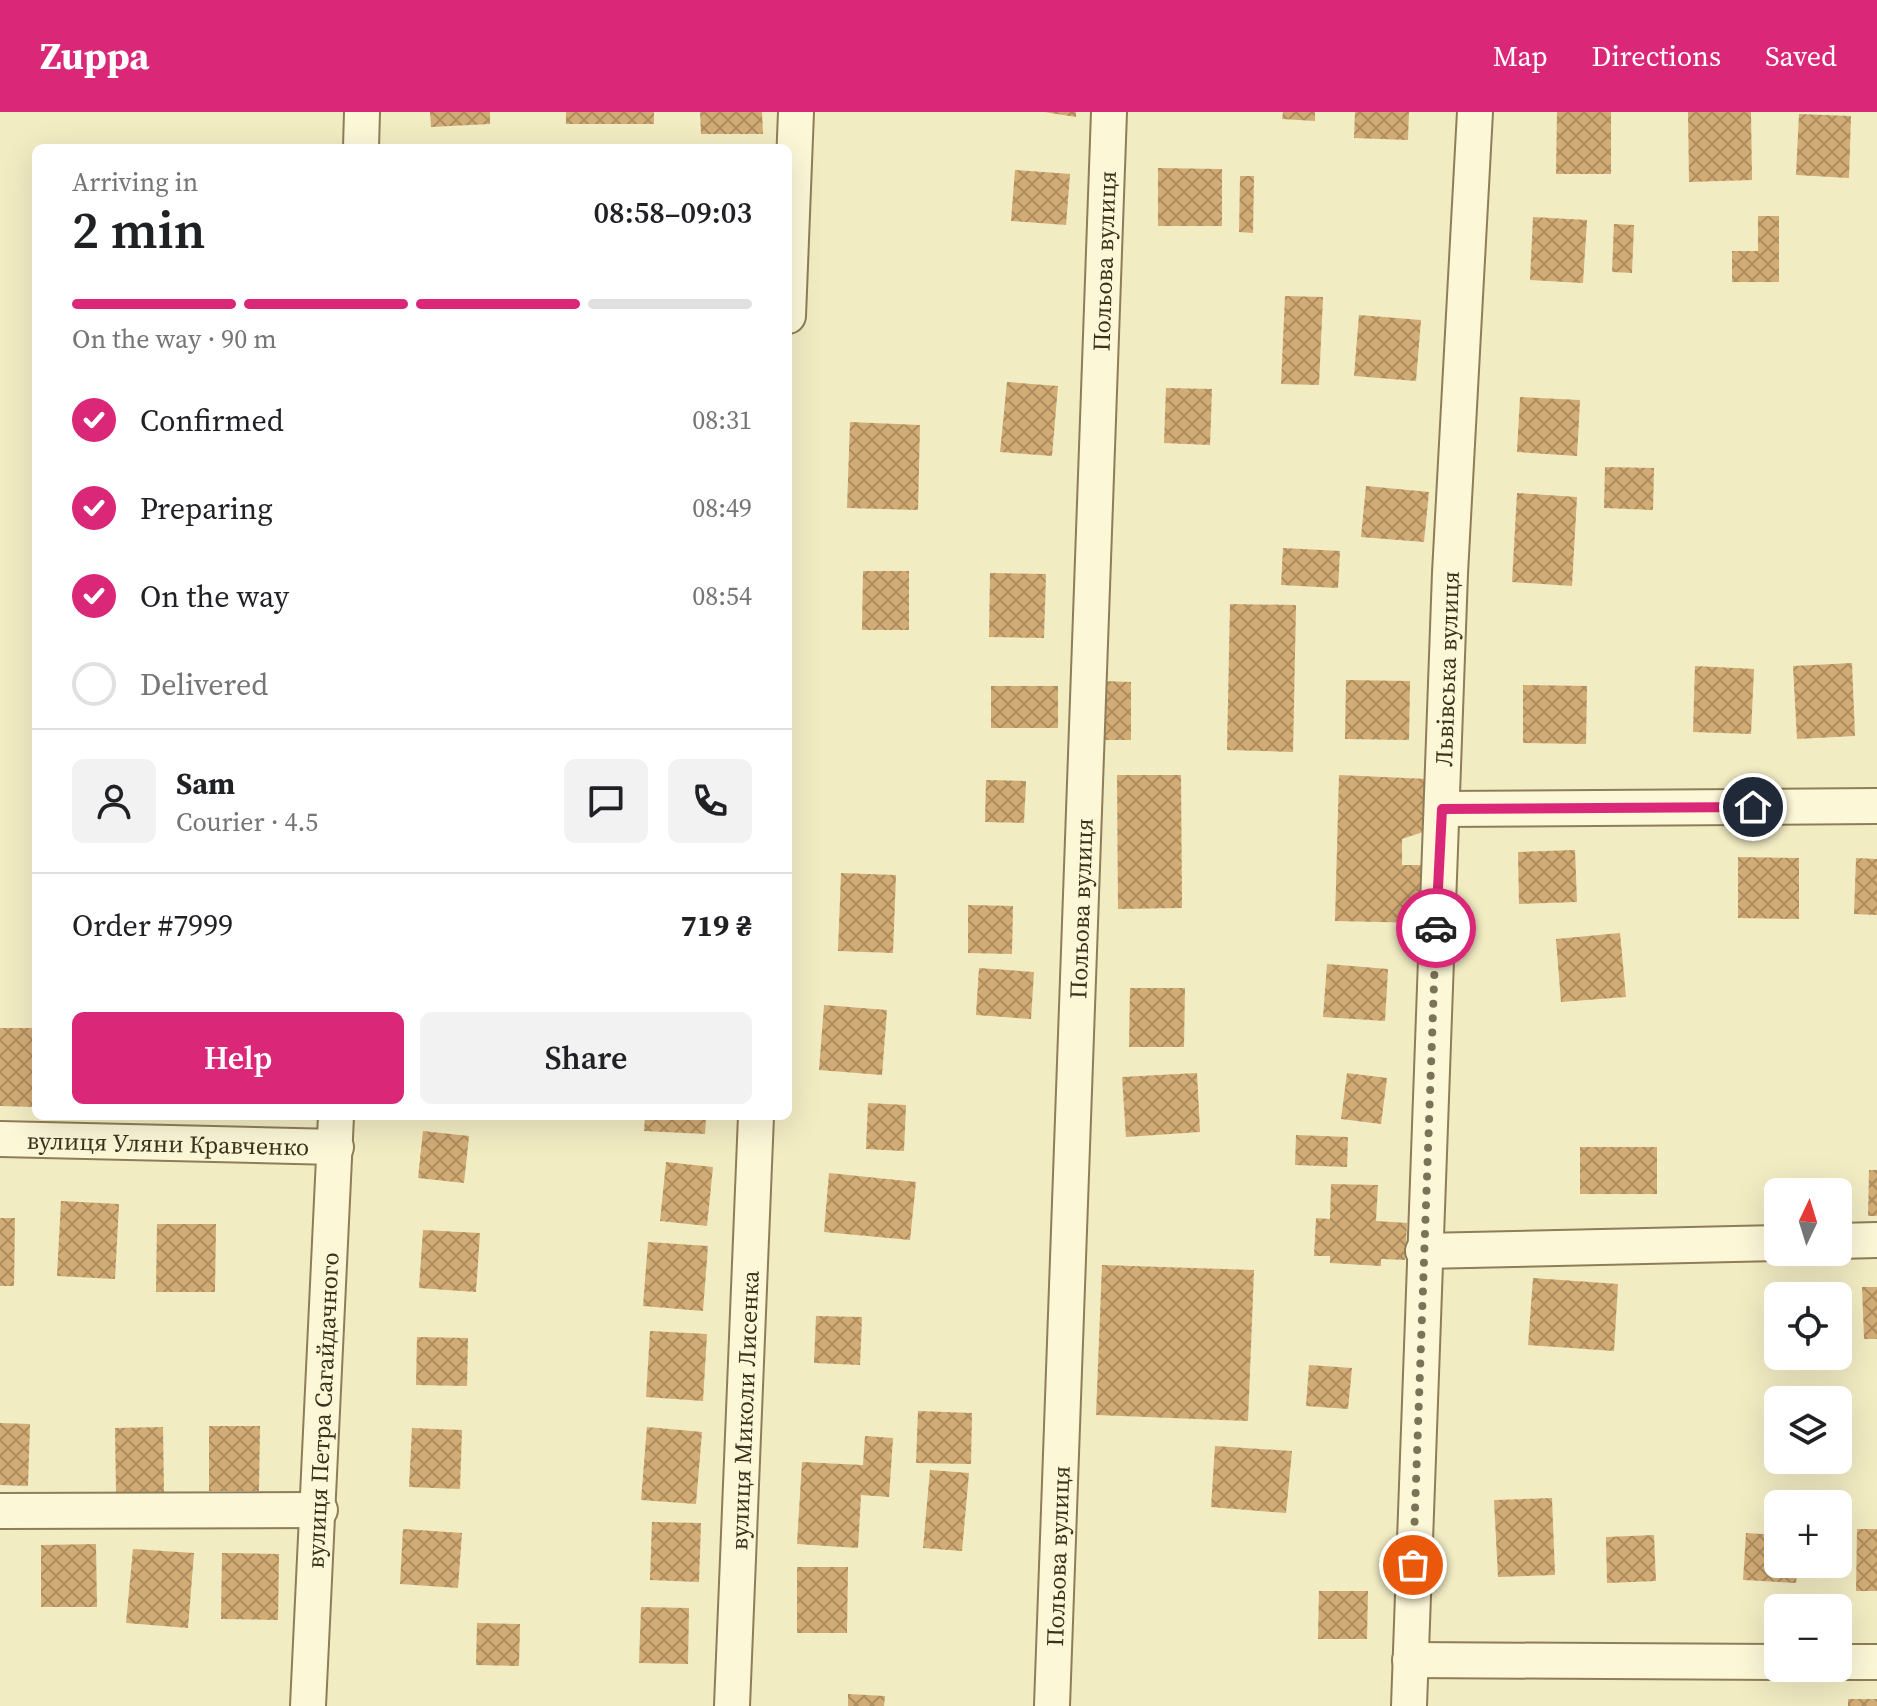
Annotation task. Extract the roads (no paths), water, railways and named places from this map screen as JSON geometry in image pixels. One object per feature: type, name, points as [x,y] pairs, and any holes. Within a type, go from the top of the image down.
[{"type":"street","points":[[361,144],[362,112]]},
{"type":"street","points":[[792,214],[796,112]]},
{"type":"street","name":"Польова вулиця","points":[[1052,1706],[1109,112]]},
{"type":"street","name":"Львівська вулиця","points":[[1409,1706],[1423,1251],[1450,573],[1475,112]]},
{"type":"street","points":[[1442,809],[1877,806]]},
{"type":"street","name":"вулиця Миколи Лисенка","points":[[732,1706],[756,1120]]},
{"type":"street","name":"вулиця Уляни Кравченко","points":[[0,1139],[336,1131]]},
{"type":"street","name":"вулиця Петра Сагайдачного","points":[[308,1706],[320,1510],[336,1131]]},
{"type":"street","points":[[1852,1241],[1877,1240]]},
{"type":"street","points":[[1423,1251],[1764,1243]]},
{"type":"street","points":[[0,1511],[320,1510]]},
{"type":"street","points":[[1410,1660],[1764,1662]]},
{"type":"street","points":[[1852,1662],[1877,1662]]}]
